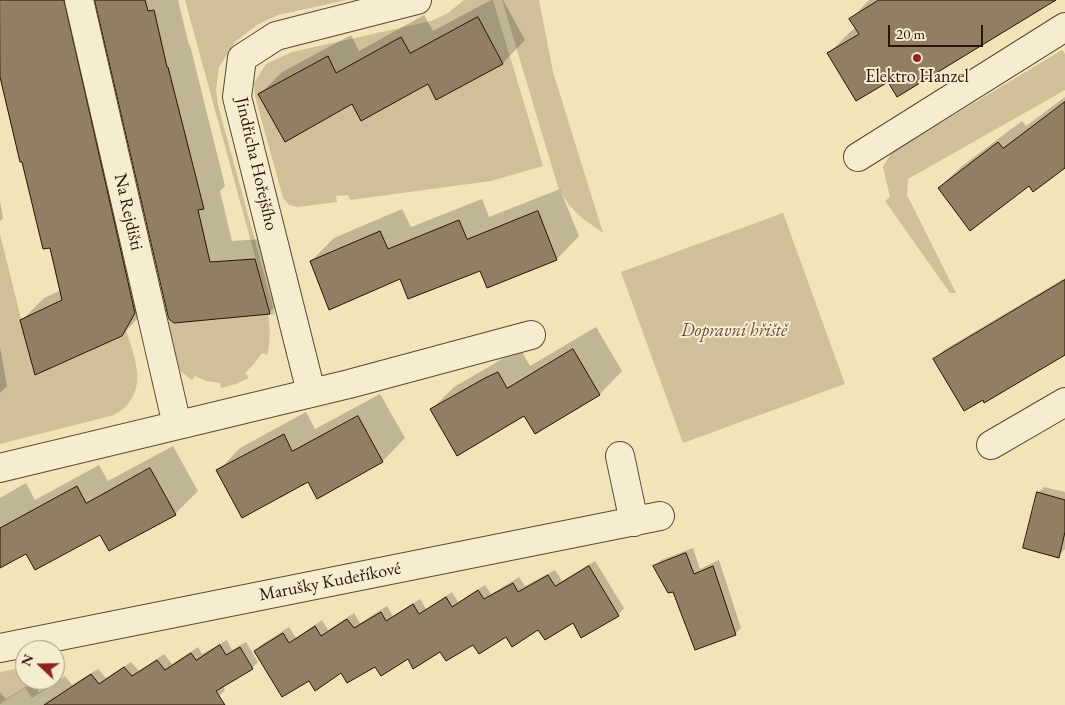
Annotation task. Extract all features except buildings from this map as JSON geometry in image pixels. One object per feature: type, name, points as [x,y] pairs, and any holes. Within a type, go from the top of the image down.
[{"type":"street","name":"Na Rejdišti","points":[[79,0],[177,425]]},
{"type":"street","name":"Jindřicha Hořejšího","points":[[311,392],[237,97],[242,58],[276,36],[417,0]]},
{"type":"street","points":[[858,157],[1065,27]]},
{"type":"street","points":[[0,468],[349,384],[531,335]]},
{"type":"street","points":[[991,445],[1065,402]]},
{"type":"street","points":[[620,456],[634,522]]},
{"type":"street","name":"Marušky Kudeříkové","points":[[0,648],[660,516]]},
{"type":"green space","points":[[185,0],[347,0],[278,15],[257,25],[235,42],[219,67],[216,90],[218,105],[275,314],[271,315]]},
{"type":"green space","points":[[464,0],[493,0],[543,166],[491,181],[350,200],[348,195],[336,196],[337,202],[298,207],[289,205],[283,198],[255,96],[254,83],[266,64],[292,52],[431,21],[448,13]]},
{"type":"green space","points":[[502,0],[539,0],[553,72],[603,233],[582,218],[569,205],[558,187]]},
{"type":"green space","points":[[1062,50],[1065,54],[1065,90],[908,179],[907,195],[956,293],[950,293],[885,201],[890,197],[883,167],[891,153]]},
{"type":"green space","name":"Dopravní hřiště","points":[[783,213],[845,384],[683,443],[621,272]]},
{"type":"green space","points":[[0,234],[35,375],[122,336],[126,329],[137,368],[136,387],[127,405],[114,415],[0,444]]},
{"type":"green space","points":[[268,314],[270,334],[267,355],[262,353],[245,373],[249,378],[221,388],[220,383],[206,381],[195,376],[192,380],[180,371],[165,317],[174,323]]},
{"type":"green space","points":[[15,669],[15,690],[22,690],[0,704],[0,672]]},
{"type":"green space","points":[[26,690],[45,690],[32,698]]},
{"type":"place","name":"Elektro Hanzel","points":[[917,58]]}]
